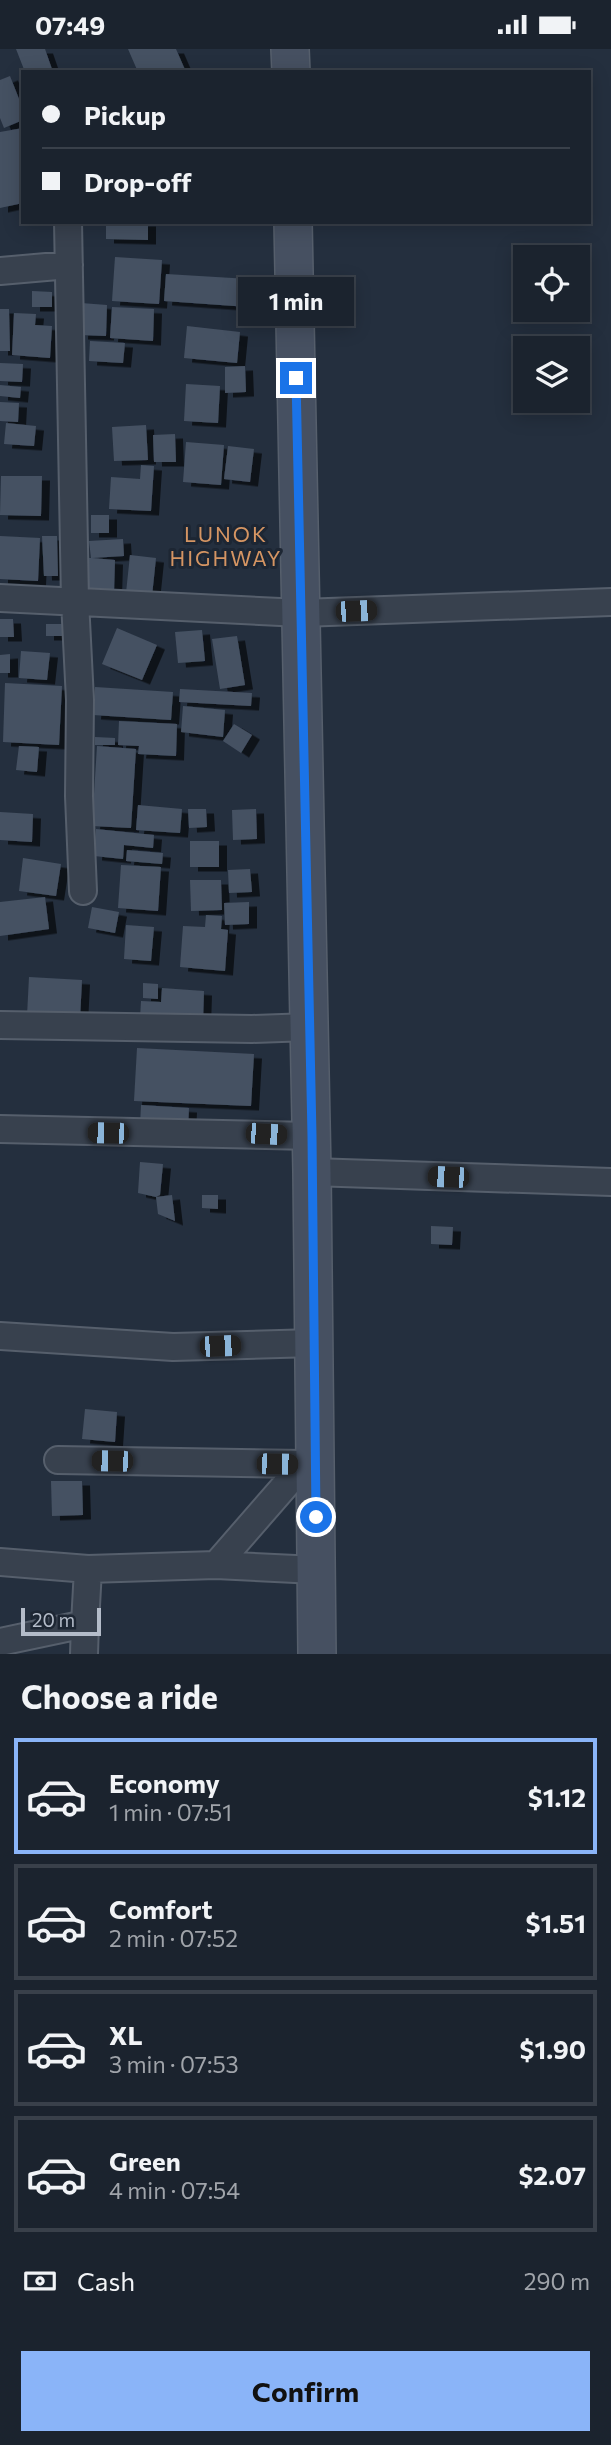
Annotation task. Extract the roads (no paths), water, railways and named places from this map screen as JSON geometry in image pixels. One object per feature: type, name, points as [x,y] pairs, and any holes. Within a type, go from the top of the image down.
[{"type":"main road","points":[[290,49],[290,70]]},
{"type":"main road","points":[[293,224],[312,1154],[314,1343],[309,1464],[316,1570],[317,1654]]},
{"type":"street","points":[[68,224],[83,891]]},
{"type":"street","points":[[0,271],[69,265]]},
{"type":"street","points":[[0,598],[301,613],[611,602]]},
{"type":"street","points":[[0,1025],[252,1029],[310,1027]]},
{"type":"street","points":[[0,1129],[611,1182]]},
{"type":"street","points":[[0,1336],[173,1347],[314,1343]]},
{"type":"street","points":[[58,1460],[309,1464]]},
{"type":"street","points":[[216,1565],[309,1464]]},
{"type":"street","points":[[0,1562],[88,1569],[216,1565],[316,1570]]},
{"type":"street","points":[[84,1654],[88,1569]]},
{"type":"street","points":[[0,1642],[85,1624]]},
{"type":"district","name":"LUNOK HIGHWAY","points":[[226,547]]}]
